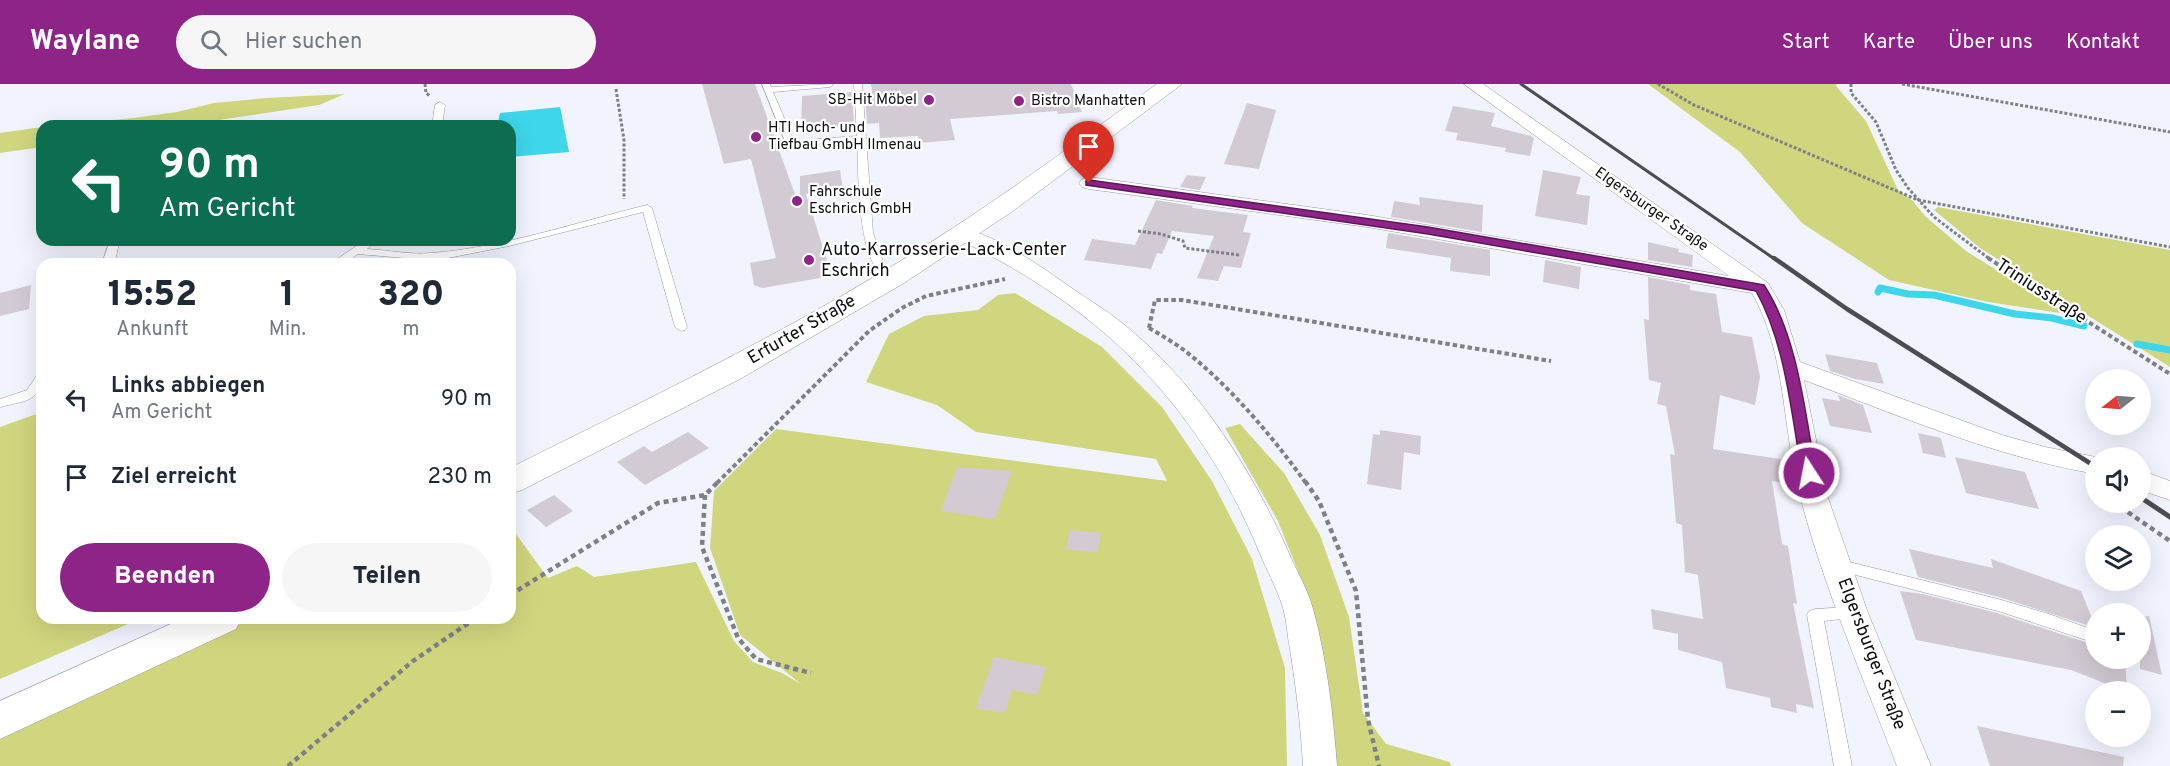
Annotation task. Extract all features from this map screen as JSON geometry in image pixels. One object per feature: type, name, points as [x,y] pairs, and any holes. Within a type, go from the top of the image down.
[{"type":"main road","name":"Erfurter Straße","points":[[516,479],[729,372],[894,277],[962,234],[1172,84]]},
{"type":"main road","points":[[0,721],[209,624]]},
{"type":"street","name":"Elgersburger Straße","points":[[1472,84],[1760,288],[1773,310],[1789,366],[1814,495],[1853,613],[1914,766]]},
{"type":"street","points":[[1089,183],[1378,223],[1760,288]]},
{"type":"street","points":[[962,234],[1031,270],[1113,327],[1147,358],[1187,402],[1224,455],[1262,525],[1298,608],[1317,714],[1320,766]]},
{"type":"street","points":[[1789,366],[1993,441],[2044,456],[2085,463]]},
{"type":"street","points":[[2151,483],[2170,491]]},
{"type":"lane","points":[[830,84],[767,87],[790,144],[861,138]]},
{"type":"lane","points":[[858,84],[868,233],[877,261],[884,273],[894,277]]},
{"type":"lane","points":[[438,120],[440,105]]},
{"type":"lane","points":[[516,241],[647,207],[681,327]]},
{"type":"lane","points":[[345,258],[363,246]]},
{"type":"lane","points":[[356,251],[428,257],[494,246]]},
{"type":"lane","points":[[0,403],[36,391]]},
{"type":"lane","points":[[1837,565],[1998,605],[2085,633]]},
{"type":"lane","points":[[1843,766],[1815,615],[1853,613]]},
{"type":"path","points":[[1658,84],[1694,105],[1918,200],[2170,247]]},
{"type":"path","points":[[1851,84],[1851,93],[1876,122],[1896,170],[1918,200]]},
{"type":"path","points":[[1902,84],[2170,132]]},
{"type":"path","points":[[616,89],[624,140],[624,213]]},
{"type":"path","name":"Triniusstraße","points":[[1918,200],[1934,217],[1975,250],[2170,374]]},
{"type":"path","points":[[1138,231],[1175,237],[1183,241],[1185,248],[1239,255]]},
{"type":"path","points":[[516,591],[658,503],[705,495],[869,331],[902,308],[926,296],[1007,279],[1031,270]]},
{"type":"path","points":[[1149,328],[1155,300],[1182,300],[1551,361]]},
{"type":"path","points":[[1113,327],[1149,328],[1184,350],[1237,399],[1280,448],[1319,501],[1356,591],[1368,720],[1379,766]]},
{"type":"path","points":[[705,495],[702,547],[738,638],[756,659],[811,673]]},
{"type":"path","points":[[2130,513],[2170,541]]},
{"type":"path","points":[[288,766],[413,661],[467,624]]},
{"type":"green space","points":[[1648,84],[1837,84],[1836,86],[1866,121],[1898,190],[1913,201],[1925,216],[1966,251],[2067,314],[1988,302],[1889,280],[1802,223],[1740,152]]},
{"type":"green space","points":[[345,94],[319,105],[218,120],[112,120],[177,112],[214,103]]},
{"type":"green space","points":[[36,128],[36,148],[0,153],[0,133]]},
{"type":"green space","points":[[1938,207],[2170,250],[2170,367],[1980,248],[1934,210]]},
{"type":"green space","points":[[1015,293],[1102,347],[1162,407],[1212,481],[1252,559],[1285,668],[1287,766],[0,766],[0,729],[227,624],[516,624],[516,534],[548,578],[577,566],[594,577],[696,562],[734,641],[753,662],[782,673],[801,684],[740,635],[710,548],[714,491],[776,429],[1167,481],[1156,459],[976,432],[937,405],[866,382],[889,334],[924,316],[978,310],[998,295]]},
{"type":"green space","points":[[36,414],[36,624],[128,624],[0,679],[0,427]]},
{"type":"green space","points":[[1240,424],[1284,473],[1320,535],[1349,617],[1363,713],[1386,744],[1450,762],[1451,766],[1335,766],[1311,604],[1278,521],[1225,428]]},
{"type":"water","points":[[560,107],[569,152],[516,156],[516,120],[498,120],[500,113]]},
{"type":"building","points":[[702,84],[755,84],[800,208],[800,176],[840,170],[843,190],[806,194],[832,276],[762,288],[754,285],[750,263],[776,258],[751,159],[724,164]]},
{"type":"building","points":[[871,84],[1071,84],[1082,112],[1058,114],[1057,111],[950,119],[955,140],[919,143],[918,136],[880,138],[879,123],[867,124],[865,91],[872,91]]},
{"type":"building","points":[[852,92],[854,125],[801,129],[802,96]]},
{"type":"building","points":[[1247,103],[1276,110],[1259,169],[1224,164]]},
{"type":"building","points":[[1453,106],[1495,113],[1491,126],[1531,136],[1534,138],[1530,156],[1505,152],[1506,148],[1456,140],[1458,133],[1445,131]]},
{"type":"building","points":[[1543,170],[1581,177],[1576,194],[1590,196],[1587,225],[1535,216]]},
{"type":"building","points":[[1187,175],[1206,177],[1200,190],[1180,187]]},
{"type":"building","points":[[1419,197],[1483,205],[1482,232],[1391,217],[1394,201],[1420,205]]},
{"type":"building","points":[[1156,200],[1193,206],[1192,208],[1248,215],[1243,232],[1251,233],[1241,268],[1224,266],[1218,281],[1197,278],[1214,236],[1172,231],[1162,254],[1157,253],[1151,269],[1084,260],[1092,239],[1135,245]]},
{"type":"building","points":[[1388,233],[1490,250],[1490,276],[1450,271],[1451,258],[1386,248]]},
{"type":"building","points":[[1648,242],[1679,249],[1678,252],[1693,255],[1692,267],[1648,260]]},
{"type":"building","points":[[1545,260],[1581,267],[1579,289],[1543,282]]},
{"type":"building","points":[[1648,277],[1690,285],[1690,290],[1716,294],[1722,332],[1752,337],[1760,377],[1755,405],[1720,395],[1713,449],[1780,459],[1786,483],[1772,481],[1782,544],[1788,546],[1797,604],[1793,603],[1814,708],[1796,704],[1797,713],[1771,707],[1770,698],[1726,688],[1722,662],[1678,650],[1678,634],[1653,629],[1651,609],[1703,619],[1698,575],[1685,572],[1682,525],[1676,523],[1670,454],[1675,455],[1666,406],[1657,404],[1661,383],[1649,380],[1644,319],[1649,320]]},
{"type":"building","points":[[31,285],[29,309],[0,316],[0,293]]},
{"type":"building","points":[[1825,354],[1877,363],[1884,384],[1855,379],[1830,371]]},
{"type":"building","points":[[1838,395],[1863,405],[1872,433],[1830,426],[1822,398],[1840,401]]},
{"type":"building","points":[[1380,430],[1421,436],[1420,455],[1404,452],[1401,490],[1367,484],[1373,434],[1380,435]]},
{"type":"building","points":[[688,432],[709,448],[645,485],[617,462],[644,446],[652,452]]},
{"type":"building","points":[[1918,433],[1941,438],[1946,458],[1923,453]]},
{"type":"building","points":[[1955,457],[2025,472],[2039,509],[1966,493]]},
{"type":"building","points":[[957,467],[1012,471],[995,519],[941,511]]},
{"type":"building","points":[[554,495],[573,511],[546,527],[527,510]]},
{"type":"building","points":[[1070,530],[1101,533],[1097,553],[1066,549]]},
{"type":"building","points":[[1909,549],[1993,568],[1991,559],[2081,591],[2086,603],[2085,624],[1999,597],[1918,577]]},
{"type":"building","points":[[1900,591],[1923,594],[1997,613],[2085,642],[2085,669],[2126,669],[2126,681],[2099,681],[2071,670],[1916,640]]},
{"type":"building","points":[[2151,625],[2162,675],[2140,669],[2151,669]]},
{"type":"building","points":[[994,657],[1046,667],[1037,695],[1012,690],[1005,713],[976,708]]},
{"type":"building","points":[[1977,726],[2124,757],[2123,766],[1990,766]]},
{"type":"waterway","points":[[1878,292],[1880,288],[1908,294],[1934,295],[2015,314],[2052,318],[2084,326]]},
{"type":"waterway","points":[[2137,344],[2170,350]]},
{"type":"railway","points":[[1521,84],[1776,260]]},
{"type":"railway","points":[[1774,258],[1847,309],[2085,460]]},
{"type":"railway","points":[[2151,504],[2170,517]]},
{"type":"place","name":"SB-Hit Möbel","points":[[929,100]]},
{"type":"place","name":"Bistro Manhatten","points":[[1019,101]]},
{"type":"place","name":"HTI Hoch- und Tiefbau GmbH Ilmenau","points":[[756,137]]},
{"type":"place","name":"Fahrschule Eschrich GmbH","points":[[797,201]]},
{"type":"place","name":"Auto-Karrosserie-Lack-Center Eschrich","points":[[809,260]]},
{"type":"route","points":[[1089,183],[1428,230],[1760,288],[1773,310],[1789,366],[1809,473]]}]
